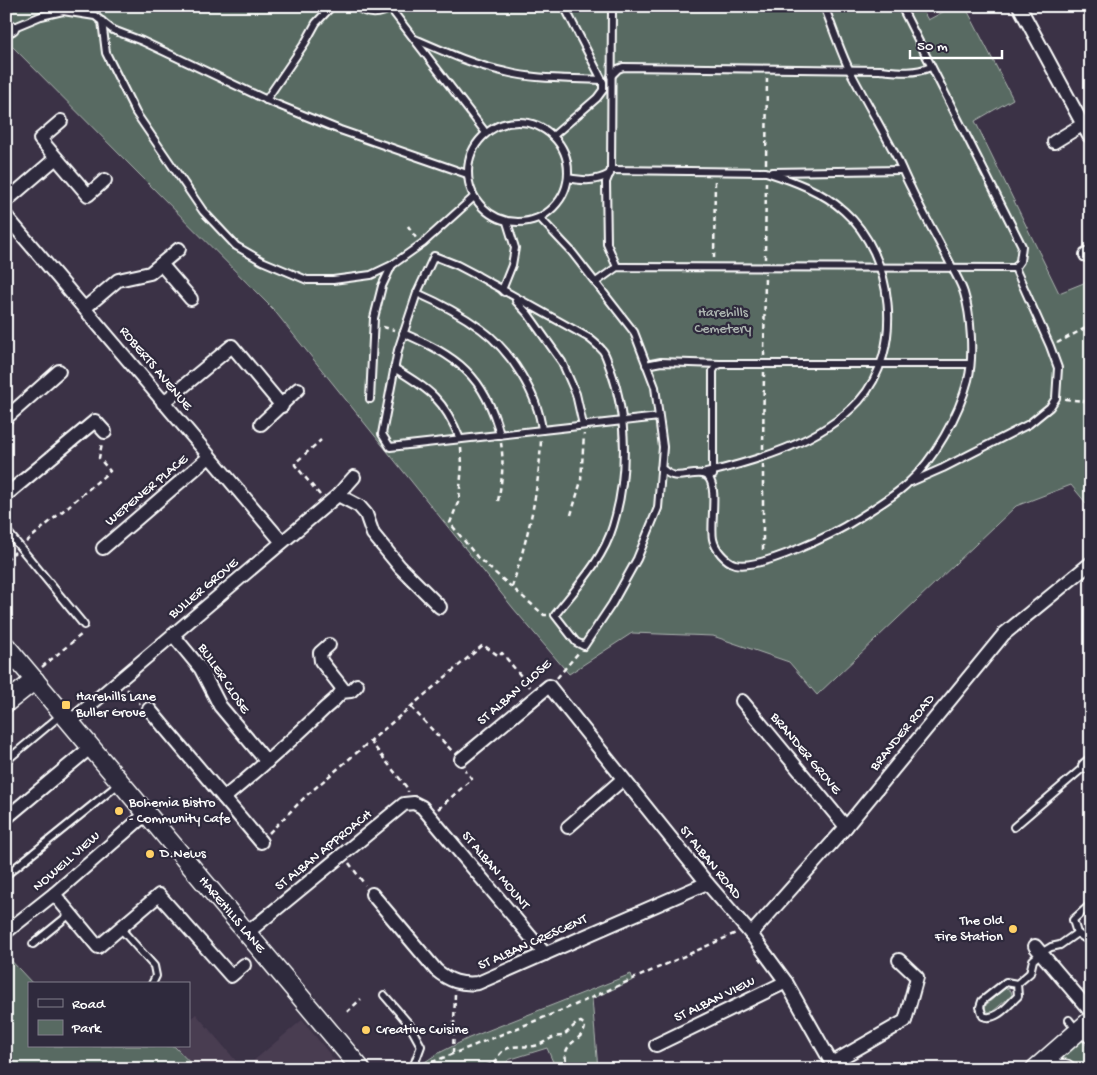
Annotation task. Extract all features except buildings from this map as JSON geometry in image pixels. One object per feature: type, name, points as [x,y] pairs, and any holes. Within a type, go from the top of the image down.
[{"type":"main road","name":"HAREHILLS LANE","points":[[8,651],[33,677],[361,1069]]},
{"type":"main road","points":[[6,703],[33,677]]},
{"type":"main road","points":[[1035,1069],[1082,1028]]},
{"type":"main road","points":[[1047,1069],[1066,1069]]},
{"type":"street","points":[[1019,6],[1085,131],[1054,142]]},
{"type":"street","points":[[61,121],[40,139],[88,195],[105,180]]},
{"type":"street","points":[[6,201],[56,158]]},
{"type":"street","name":"ROBERTS AVENUE","points":[[6,216],[282,542]]},
{"type":"street","points":[[85,308],[118,280],[150,273],[179,249]]},
{"type":"street","points":[[161,264],[191,299]]},
{"type":"street","points":[[163,403],[232,346],[282,406]]},
{"type":"street","points":[[6,400],[11,414],[59,371]]},
{"type":"street","points":[[261,424],[298,389]]},
{"type":"street","points":[[6,494],[95,421],[105,432]]},
{"type":"street","name":"WEPENER PLACE","points":[[103,548],[209,457]]},
{"type":"street","name":"BULLER GROVE","points":[[67,718],[119,680],[173,635],[338,496],[354,477]]},
{"type":"street","points":[[338,496],[359,506],[366,514],[374,534],[400,567],[440,607]]},
{"type":"street","name":"BRANDER ROAD","points":[[748,931],[846,827],[1004,634],[1091,563]]},
{"type":"street","name":"BULLER CLOSE","points":[[173,635],[201,670],[220,706],[267,762]]},
{"type":"street","points":[[224,798],[338,698],[343,689],[321,661],[320,653],[329,645]]},
{"type":"street","points":[[341,692],[351,691],[357,685]]},
{"type":"street","name":"ST ALBAN CLOSE","points":[[461,759],[549,686]]},
{"type":"street","name":"ST ALBAN ROAD","points":[[549,686],[707,883],[748,931],[786,982],[834,1066]]},
{"type":"street","name":"BRANDER GROVE","points":[[742,701],[846,827]]},
{"type":"street","points":[[149,709],[261,842]]},
{"type":"street","points":[[6,818],[91,747]]},
{"type":"street","points":[[568,827],[623,779]]},
{"type":"street","points":[[409,803],[426,812]]},
{"type":"street","name":"ST ALBAN APPROACH","points":[[247,933],[404,804],[409,803]]},
{"type":"street","name":"ST ALBAN MOUNT","points":[[426,812],[545,954]]},
{"type":"street","name":"NOWELL VIEW","points":[[6,932],[54,894],[146,813]]},
{"type":"street","name":"ST ALBAN CRESCENT","points":[[455,982],[467,985],[478,983],[707,883]]},
{"type":"street","points":[[54,894],[98,947],[159,895],[230,976],[244,965]]},
{"type":"street","points":[[372,894],[436,970],[445,978],[455,982]]},
{"type":"street","points":[[1038,949],[1091,1012]]},
{"type":"street","points":[[834,1066],[905,1021],[916,977],[899,960]]},
{"type":"street","name":"ST ALBAN VIEW","points":[[656,1045],[786,982]]},
{"type":"lane","points":[[266,100],[305,43],[316,23],[332,6]]},
{"type":"lane","points":[[356,6],[366,12],[375,14],[384,12],[392,7],[486,133]]},
{"type":"lane","points":[[553,136],[597,98],[603,90],[602,83],[564,6]]},
{"type":"lane","points":[[612,6],[611,172],[606,182],[607,244],[617,267]]},
{"type":"lane","points":[[824,6],[849,69],[964,292],[969,318],[969,378],[962,398],[947,430],[928,460],[908,484]]},
{"type":"lane","points":[[901,6],[1022,246],[1020,261],[1015,268]]},
{"type":"lane","points":[[9,29],[41,16],[64,11],[95,16],[113,30],[142,41],[266,100],[340,130],[467,174]]},
{"type":"lane","points":[[102,21],[106,52],[136,113],[203,211],[236,246],[285,272],[307,280],[332,280],[371,274],[392,265],[423,243],[474,197]]},
{"type":"lane","points":[[415,39],[467,61],[506,72],[602,83],[612,87]]},
{"type":"lane","points":[[612,76],[622,67],[849,69],[919,72],[931,67]]},
{"type":"lane","points":[[507,122],[523,122],[540,126],[553,136],[566,154],[569,171],[568,183],[561,200],[554,207],[540,218],[523,222],[507,222],[491,215],[478,204],[470,188],[467,174],[469,157],[482,136],[507,122]]},
{"type":"lane","points":[[568,178],[589,181],[600,179],[611,172],[902,170]]},
{"type":"lane","points":[[661,468],[671,475],[681,476],[713,472],[763,457],[808,438],[840,418],[859,401],[871,384],[884,352],[888,324],[888,296],[876,256],[861,231],[846,212],[827,197],[788,179],[766,172]]},
{"type":"lane","points":[[540,218],[571,250],[634,332],[655,387],[659,417],[663,447],[658,508],[637,559],[612,604],[584,646],[576,642],[555,615],[599,556],[613,527],[620,493],[624,461],[621,421],[616,385],[604,351],[589,338],[457,265],[434,256],[417,293],[403,333],[394,368],[382,434],[390,447],[584,425],[621,421],[659,417]]},
{"type":"lane","points":[[502,290],[512,266],[515,248],[507,222]]},
{"type":"lane","points":[[370,399],[373,325],[382,286],[392,265]]},
{"type":"lane","points":[[596,282],[617,267],[1015,268]]},
{"type":"lane","points":[[721,364],[713,370],[713,539],[717,549],[725,558],[734,564],[748,564],[807,546],[845,527],[880,505],[908,484],[1029,424],[1050,407],[1056,398],[1058,368],[1015,268]]},
{"type":"lane","points":[[502,290],[528,314],[562,362],[576,394],[584,425]]},
{"type":"lane","points":[[417,293],[452,310],[482,330],[507,354],[525,382],[535,403],[542,430]]},
{"type":"lane","points":[[403,333],[436,347],[448,354],[464,368],[489,400],[500,435]]},
{"type":"lane","points":[[646,365],[660,362],[721,364],[970,364]]},
{"type":"lane","points":[[394,368],[441,402],[453,421],[460,439]]},
{"type":"lane","points":[[702,474],[711,481],[713,491]]},
{"type":"lane","points":[[6,530],[84,625]]},
{"type":"lane","points":[[6,761],[67,718]]},
{"type":"lane","points":[[1014,827],[1088,764]]},
{"type":"lane","points":[[6,875],[121,782]]},
{"type":"lane","points":[[1091,904],[1073,920],[1077,933],[1086,939],[1091,935]]},
{"type":"lane","points":[[33,944],[70,914]]},
{"type":"lane","points":[[120,928],[154,966],[156,976],[153,982]]},
{"type":"lane","points":[[1018,984],[1006,982],[982,1001],[980,1007],[983,1016],[995,1017],[1018,996],[1018,984],[1030,973],[1038,949],[1060,945],[1077,933]]},
{"type":"lane","points":[[384,996],[409,1024],[421,1046],[412,1067]]},
{"type":"path","points":[[763,560],[767,68]]},
{"type":"path","points":[[713,267],[716,170]]},
{"type":"path","points":[[373,325],[403,333]]},
{"type":"path","points":[[1050,346],[1091,325]]},
{"type":"path","points":[[1056,398],[1091,402]]},
{"type":"path","points":[[571,515],[580,481],[584,447],[584,425]]},
{"type":"path","points":[[512,588],[533,516],[540,466],[542,430]]},
{"type":"path","points":[[6,560],[110,471],[98,458],[105,432]]},
{"type":"path","points":[[498,501],[503,478],[500,435]]},
{"type":"path","points":[[460,439],[462,464],[459,500],[450,523],[478,558],[512,588],[544,615],[555,615]]},
{"type":"path","points":[[321,440],[295,465],[327,504]]},
{"type":"path","points":[[33,677],[83,633],[84,625]]},
{"type":"path","points":[[261,842],[307,795],[483,645],[499,656],[502,653],[537,696]]},
{"type":"path","name":"ST ALBAN CLOSE","points":[[549,686],[584,646]]},
{"type":"path","points":[[119,680],[142,707],[149,709]]},
{"type":"path","points":[[411,707],[445,745],[461,759],[462,767],[472,779],[426,812]]},
{"type":"path","points":[[370,741],[408,789],[409,803]]},
{"type":"path","points":[[349,864],[356,874]]},
{"type":"path","points":[[412,1067],[435,1061],[575,1005],[748,931]]},
{"type":"path","points":[[453,1054],[455,982]]},
{"type":"path","points":[[347,1012],[361,999]]},
{"type":"path","points":[[494,1063],[498,1054],[505,1049],[514,1046],[535,1046],[554,1036],[563,1036],[576,1022],[581,1022],[585,1025],[585,1030],[569,1046],[566,1052],[567,1069]]},
{"type":"path","points":[[478,1069],[498,1061]]},
{"type":"shaded area","points":[[196,1014],[243,1069],[196,1069],[176,1048],[190,1048],[190,1019]]},
{"type":"shaded area","points":[[302,1020],[342,1069],[244,1069]]},
{"type":"green space","name":"Harehills Cemetery","points":[[6,6],[920,6],[928,20],[954,6],[965,6],[1013,99],[975,121],[1059,293],[1091,280],[1091,509],[1071,485],[1016,506],[817,695],[789,662],[713,636],[632,633],[569,674],[513,608],[273,309],[6,40]]},
{"type":"green space","points":[[6,955],[31,982],[28,982],[28,1048],[176,1048],[196,1069],[6,1069]]},
{"type":"green space","points":[[631,974],[633,980],[592,999],[598,1069],[556,1069],[547,1048],[508,1060],[508,1062],[488,1069],[414,1069],[437,1054],[469,1038]]},
{"type":"green space","points":[[1007,988],[1011,991],[1012,995],[992,1012],[987,1012],[985,1010],[986,1005]]},
{"type":"green space","points":[[1080,1038],[1091,1051],[1091,1057],[1086,1069],[1047,1065]]},
{"type":"place","name":"Harehills Lane Buller Grove","points":[[66,705]]},
{"type":"place","name":"Bohemia Bistro - Community Cafe","points":[[119,811]]},
{"type":"place","name":"D.News","points":[[150,854]]},
{"type":"place","name":"The Old Fire Station","points":[[1013,929]]},
{"type":"place","name":"Creative Cuisine","points":[[366,1030]]}]
